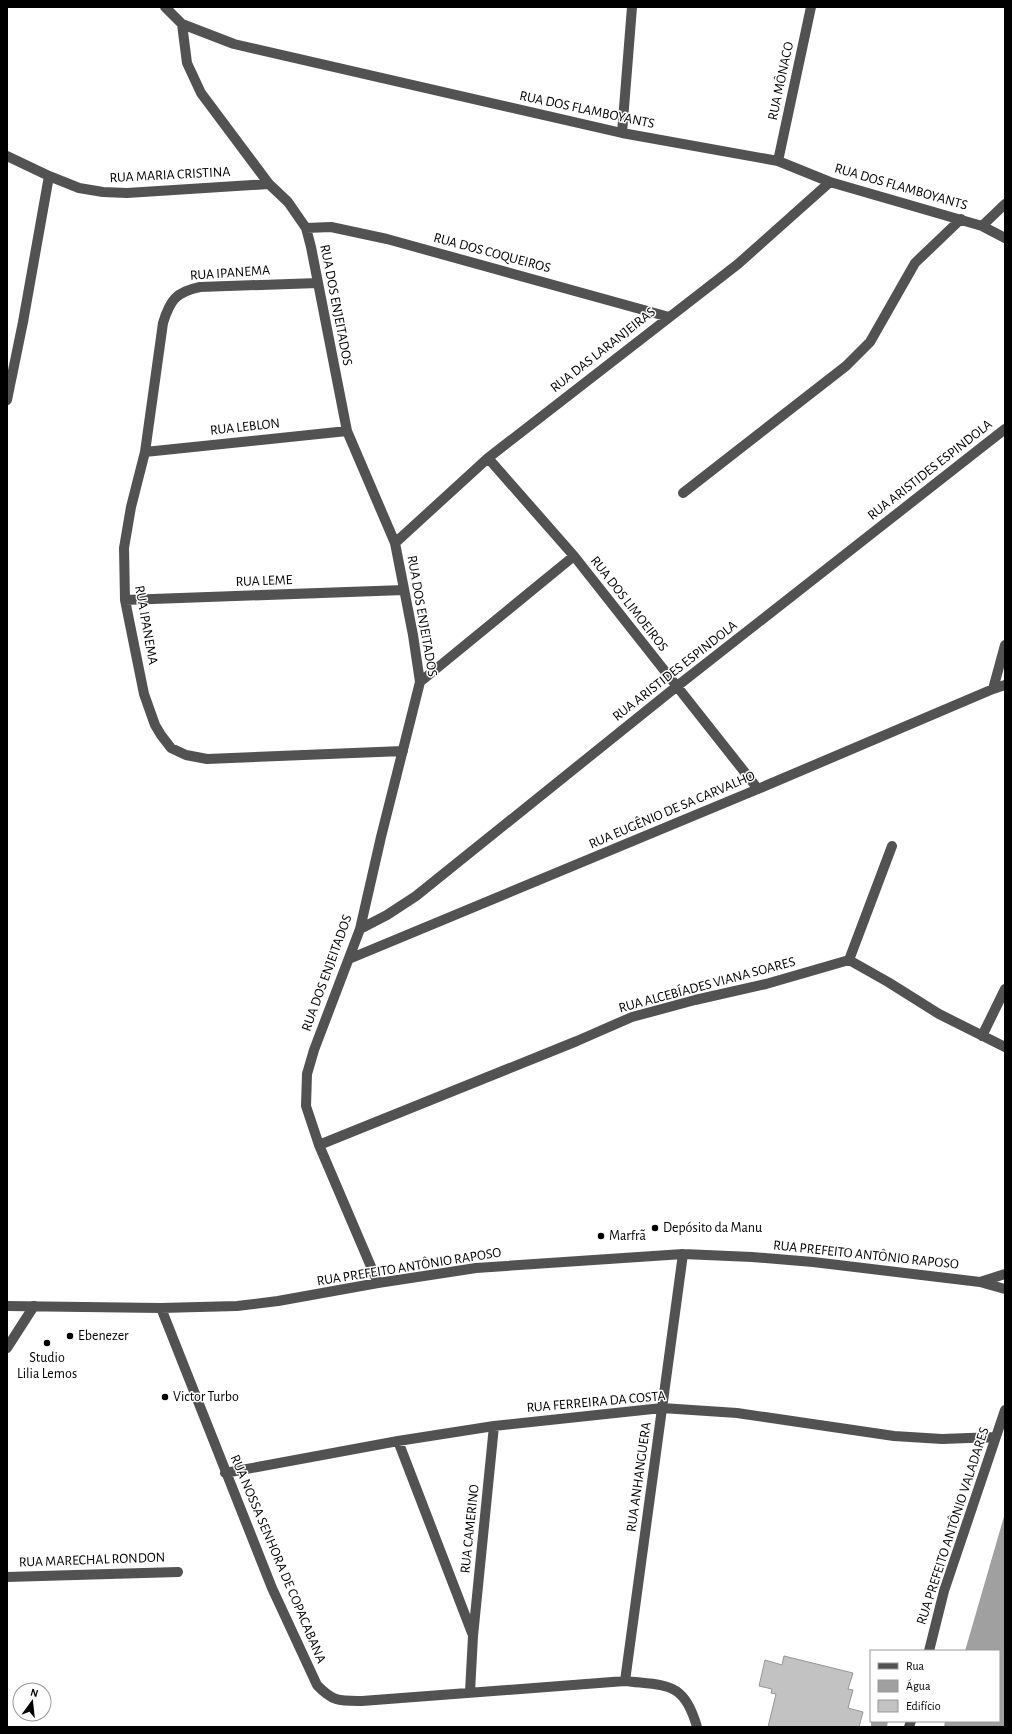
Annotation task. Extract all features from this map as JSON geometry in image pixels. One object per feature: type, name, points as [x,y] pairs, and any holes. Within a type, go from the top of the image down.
[{"type":"street","name":"RUA DOS FLAMBOYANTS","points":[[165,7],[182,24],[234,44],[622,133],[778,161],[830,182],[982,226],[1005,238]]},
{"type":"street","points":[[622,133],[632,7]]},
{"type":"street","name":"RUA MÔNACO","points":[[778,161],[811,7]]},
{"type":"street","name":"RUA DOS ENJEITADOS","points":[[182,24],[186,63],[201,93],[269,184],[288,202],[306,228],[347,431],[395,543],[420,682],[381,837],[360,929],[314,1050],[307,1074],[306,1106],[319,1145],[378,1283]]},
{"type":"street","name":"RUA MARIA CRISTINA","points":[[7,156],[49,176],[79,188],[103,192],[127,193],[269,184]]},
{"type":"street","points":[[7,400],[23,322],[49,176]]},
{"type":"street","name":"RUA DAS LARANJEIRAS","points":[[395,543],[488,458],[738,264],[830,182]]},
{"type":"street","points":[[982,226],[1005,204]]},
{"type":"street","points":[[683,493],[846,366],[865,347],[883,322],[916,263],[961,219]]},
{"type":"street","name":"RUA DOS COQUEIROS","points":[[306,228],[331,227],[380,237],[669,317]]},
{"type":"street","name":"RUA IPANEMA","points":[[318,283],[200,287],[185,290],[174,298],[167,309],[163,323],[145,452],[131,506],[124,548],[125,600],[144,694],[155,724],[171,748],[186,755],[207,759],[403,751]]},
{"type":"street","name":"RUA ARISTIDES ESPINDOLA","points":[[360,929],[387,915],[416,896],[676,687],[1005,429]]},
{"type":"street","name":"RUA LEBLON","points":[[145,452],[347,431]]},
{"type":"street","name":"RUA DOS LIMOEIROS","points":[[488,458],[574,556],[758,789]]},
{"type":"street","points":[[420,682],[574,556]]},
{"type":"street","name":"RUA LEME","points":[[125,600],[404,590]]},
{"type":"street","points":[[993,689],[1005,645]]},
{"type":"street","name":"RUA EUGÊNIO DE SA CARVALHO","points":[[349,959],[1005,685]]},
{"type":"street","points":[[892,846],[849,960],[888,982],[939,1014],[1005,1047]]},
{"type":"street","name":"RUA ALCEBÍADES VIANA SOARES","points":[[319,1145],[577,1041],[632,1017],[695,1000],[766,984],[849,960]]},
{"type":"street","points":[[982,1036],[1005,989]]},
{"type":"street","name":"RUA PREFEITO ANTÔNIO RAPOSO","points":[[7,1306],[161,1308],[237,1306],[278,1301],[378,1283],[476,1268],[683,1254],[752,1257],[813,1262],[980,1282],[1005,1289]]},
{"type":"street","name":"RUA ANHANGUERA","points":[[625,1681],[683,1254]]},
{"type":"street","points":[[980,1282],[1005,1274]]},
{"type":"street","points":[[8,1344],[34,1306]]},
{"type":"street","name":"RUA NOSSA SENHORA DE COPACABANA","points":[[161,1308],[225,1473],[272,1588],[317,1685],[327,1696],[342,1701],[362,1701],[625,1681],[659,1685],[675,1689],[685,1698],[693,1712],[697,1727]]},
{"type":"street","name":"RUA FERREIRA DA COSTA","points":[[225,1473],[398,1441],[494,1426],[662,1408],[737,1413],[894,1436],[942,1439],[996,1437]]},
{"type":"street","name":"RUA PREFEITO ANTÔNIO VALADARES","points":[[929,1650],[949,1577],[1005,1410]]},
{"type":"street","name":"RUA CAMERINO","points":[[470,1692],[473,1636],[494,1426]]},
{"type":"street","name":"RUA CAMERINO","points":[[398,1441],[473,1636]]},
{"type":"street","name":"RUA MARECHAL RONDON","points":[[7,1577],[178,1572]]},
{"type":"water","points":[[1005,1513],[1005,1727],[944,1727],[945,1722],[1000,1722],[1000,1650],[965,1650]]},
{"type":"water","points":[[871,1722],[888,1722],[887,1727],[871,1727]]},
{"type":"building","points":[[784,1656],[853,1673],[848,1689],[853,1690],[848,1708],[863,1712],[859,1727],[768,1727],[776,1694],[771,1693],[772,1689],[759,1686],[765,1660],[782,1665]]},
{"type":"place","name":"Depósito da Manu","points":[[655,1228]]},
{"type":"place","name":"Marfrã","points":[[601,1236]]},
{"type":"place","name":"Ebenezer","points":[[70,1336]]},
{"type":"place","name":"Studio Lilia Lemos","points":[[47,1343]]},
{"type":"place","name":"Victor Turbo","points":[[165,1397]]}]
